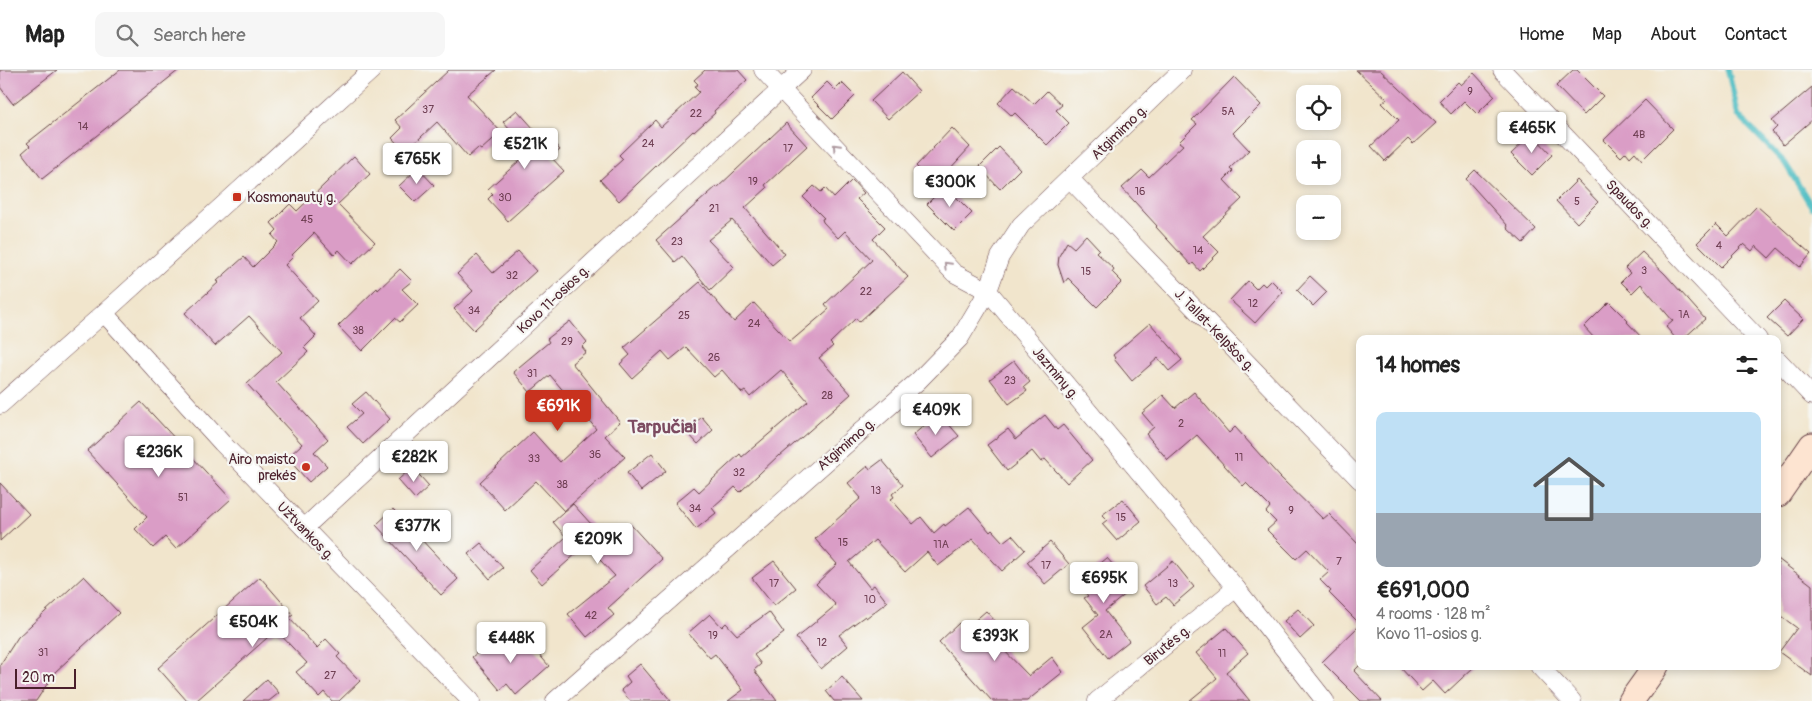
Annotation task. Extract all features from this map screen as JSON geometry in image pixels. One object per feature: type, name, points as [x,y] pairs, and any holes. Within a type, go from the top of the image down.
[{"type":"main road","points":[[1781,490],[1812,445]]},
{"type":"main road","points":[[1631,701],[1653,670]]},
{"type":"street","points":[[0,405],[372,70]]},
{"type":"street","name":"Jazminų g.","points":[[762,70],[954,273],[988,291],[1236,588],[1324,701]]},
{"type":"street","name":"Kovo 11-osios g.","points":[[304,528],[802,70]]},
{"type":"street","name":"Atgimimo g.","points":[[555,701],[918,381],[960,338],[988,291],[1000,257],[1021,225],[1182,70]]},
{"type":"street","name":"Spaudos g.","points":[[1502,70],[1754,335]]},
{"type":"street","name":"J. Tallat-Kelpšos g.","points":[[1070,179],[1356,476]]},
{"type":"street","name":"Užtvankos g.","points":[[104,313],[222,443],[471,701]]},
{"type":"street","points":[[1781,363],[1812,396]]},
{"type":"street","name":"Birutės g.","points":[[1097,701],[1236,588]]},
{"type":"street","points":[[1543,670],[1572,701]]},
{"type":"building","points":[[0,70],[57,70],[13,104],[0,87]]},
{"type":"building","points":[[120,70],[179,70],[42,179],[22,153],[30,146],[27,143]]},
{"type":"building","points":[[449,70],[496,70],[467,95],[501,132],[481,150],[478,148],[468,157],[437,122],[405,152],[392,138],[402,128],[395,120]]},
{"type":"building","points":[[705,70],[738,70],[747,80],[714,111],[715,113],[693,131],[619,201],[600,180],[623,159],[619,155],[655,120],[661,127],[699,92],[694,87],[698,84],[694,80]]},
{"type":"building","points":[[1356,70],[1380,70],[1436,123],[1413,144],[1408,139],[1385,161],[1371,146],[1399,120],[1382,103],[1387,99]]},
{"type":"building","points":[[1573,70],[1577,70],[1603,96],[1584,115],[1556,86]]},
{"type":"building","points":[[902,72],[919,91],[888,119],[871,101]]},
{"type":"building","points":[[1474,73],[1495,96],[1477,114],[1464,101],[1451,114],[1439,101],[1458,82],[1461,85]]},
{"type":"building","points":[[1234,77],[1261,105],[1233,133],[1249,150],[1230,168],[1233,171],[1224,180],[1242,199],[1203,236],[1219,252],[1200,271],[1193,263],[1191,265],[1122,188],[1142,170],[1149,177],[1183,145],[1179,142],[1197,124],[1192,120]]},
{"type":"building","points":[[827,82],[835,90],[842,83],[855,96],[832,119],[811,98]]},
{"type":"building","points":[[1014,86],[1034,104],[1047,91],[1062,105],[1056,110],[1069,123],[1047,145],[1015,113],[1012,116],[998,103]]},
{"type":"building","points":[[1812,87],[1812,120],[1783,145],[1772,132],[1777,127],[1772,121]]},
{"type":"building","points":[[1645,100],[1673,129],[1642,160],[1635,152],[1630,157],[1626,152],[1621,157],[1604,140]]},
{"type":"building","points":[[517,110],[543,139],[547,135],[560,150],[551,157],[564,171],[508,221],[488,199],[493,194],[488,189],[529,152],[503,122]]},
{"type":"building","points":[[786,123],[807,146],[765,185],[767,188],[745,208],[785,254],[772,265],[732,220],[708,240],[734,267],[710,290],[682,256],[675,262],[656,240],[717,188]]},
{"type":"building","points":[[952,128],[970,147],[935,185],[916,166]]},
{"type":"building","points":[[1532,134],[1552,155],[1532,175],[1511,154]]},
{"type":"building","points":[[999,147],[1020,169],[1000,189],[979,167]]},
{"type":"building","points":[[354,156],[370,174],[338,204],[375,242],[352,264],[339,250],[334,255],[314,233],[292,255],[293,257],[285,265],[318,301],[300,318],[316,336],[304,348],[308,352],[276,382],[328,439],[314,452],[327,466],[309,482],[287,458],[302,444],[247,384],[282,352],[249,316],[215,346],[185,313],[244,257],[253,267],[278,242],[272,235],[277,230],[271,223],[290,204],[297,211]]},
{"type":"building","points":[[418,168],[434,185],[415,202],[399,186]]},
{"type":"building","points":[[1475,170],[1536,229],[1523,243],[1507,228],[1508,226],[1466,179]]},
{"type":"building","points":[[852,180],[864,193],[857,199],[885,227],[873,239],[908,277],[859,322],[856,318],[830,343],[833,346],[819,358],[851,394],[779,455],[740,492],[735,487],[712,508],[716,513],[696,529],[675,503],[694,487],[699,492],[740,454],[742,457],[808,401],[781,370],[750,397],[745,391],[742,393],[722,370],[714,377],[686,347],[670,360],[662,351],[632,378],[620,364],[630,355],[624,348],[700,282],[734,322],[754,303],[790,342],[829,309],[825,304],[872,260],[845,231],[838,238],[823,222],[822,219],[824,218],[803,197],[814,186],[821,192],[825,188],[834,198]]},
{"type":"building","points":[[1577,180],[1598,202],[1577,223],[1556,201]]},
{"type":"building","points":[[945,186],[972,213],[954,231],[927,204]]},
{"type":"building","points":[[1757,206],[1811,254],[1800,267],[1778,248],[1769,258],[1756,246],[1752,251],[1744,244],[1721,267],[1697,243],[1716,224],[1728,236]]},
{"type":"building","points":[[1086,235],[1099,249],[1096,252],[1114,269],[1112,272],[1122,282],[1097,307],[1068,278],[1064,283],[1058,265],[1059,256],[1067,242],[1074,248]]},
{"type":"building","points":[[518,251],[536,271],[474,330],[454,309],[473,291],[457,274],[477,255],[493,273]]},
{"type":"building","points":[[1642,252],[1665,274],[1705,319],[1687,335],[1673,335],[1666,327],[1673,321],[1641,284],[1632,293],[1621,282],[1630,273],[1625,268]]},
{"type":"building","points":[[400,269],[412,281],[402,289],[418,305],[400,322],[395,318],[362,351],[338,326],[377,288],[378,290]]},
{"type":"building","points":[[1310,276],[1327,292],[1313,306],[1297,290]]},
{"type":"building","points":[[1271,280],[1283,292],[1255,323],[1230,300],[1248,281],[1256,289],[1262,283],[1265,286]]},
{"type":"building","points":[[1784,301],[1803,319],[1787,336],[1767,318]]},
{"type":"building","points":[[1609,302],[1639,335],[1591,335],[1584,327]]},
{"type":"building","points":[[570,321],[587,342],[582,347],[586,352],[572,363],[620,422],[605,436],[625,457],[564,511],[536,481],[505,510],[480,482],[533,432],[560,462],[596,429],[550,375],[530,392],[513,372],[549,342],[547,339]]},
{"type":"building","points":[[1150,323],[1182,360],[1169,371],[1158,358],[1132,381],[1114,359],[1113,355]]},
{"type":"building","points":[[1014,361],[1030,382],[1024,387],[1027,391],[1009,404],[990,379]]},
{"type":"building","points":[[366,392],[390,419],[363,444],[347,427],[362,414],[352,404]]},
{"type":"building","points":[[1194,392],[1229,433],[1235,427],[1280,477],[1323,519],[1329,514],[1356,542],[1356,620],[1329,593],[1331,591],[1320,580],[1329,572],[1307,549],[1296,559],[1267,530],[1276,522],[1266,512],[1270,507],[1246,483],[1243,486],[1197,435],[1168,460],[1146,434],[1154,427],[1142,413],[1163,395],[1175,408]]},
{"type":"building","points":[[141,402],[231,499],[176,549],[165,537],[153,548],[135,529],[147,517],[87,451]]},
{"type":"building","points":[[939,413],[959,436],[932,458],[913,435]]},
{"type":"building","points":[[1045,415],[1057,430],[1063,425],[1092,460],[1067,483],[1045,459],[1041,462],[1032,451],[1007,471],[987,445],[1008,429],[1016,439]]},
{"type":"building","points":[[702,417],[713,430],[698,444],[686,431]]},
{"type":"building","points":[[652,453],[666,471],[641,491],[627,473]]},
{"type":"building","points":[[882,460],[903,485],[892,494],[894,497],[891,499],[913,524],[921,517],[934,533],[969,507],[990,532],[992,530],[1003,542],[1012,535],[1025,550],[1002,571],[973,539],[938,566],[927,552],[905,572],[875,540],[849,562],[870,588],[874,585],[887,602],[839,635],[848,646],[821,669],[796,638],[836,605],[816,584],[837,564],[815,539],[861,498],[848,483],[868,466],[870,469]]},
{"type":"building","points":[[412,467],[429,486],[415,499],[398,480]]},
{"type":"building","points":[[0,483],[29,514],[0,541]]},
{"type":"building","points":[[1123,499],[1141,521],[1117,541],[1102,524],[1107,520],[1102,515]]},
{"type":"building","points":[[573,504],[610,545],[631,525],[662,559],[608,608],[614,615],[587,637],[568,614],[615,576],[586,545],[542,584],[530,570],[566,537],[553,522]]},
{"type":"building","points":[[393,509],[458,579],[441,595],[376,525]]},
{"type":"building","points":[[1050,542],[1069,564],[1045,584],[1027,562]]},
{"type":"building","points":[[481,543],[503,568],[490,579],[468,554]]},
{"type":"building","points":[[1107,558],[1133,588],[1105,611],[1129,641],[1108,658],[1083,627],[1098,615],[1084,598],[1088,596],[1074,578],[1088,567],[1091,571]]},
{"type":"building","points":[[774,561],[796,588],[774,606],[752,578]]},
{"type":"building","points":[[1173,561],[1194,587],[1173,605],[1166,597],[1157,604],[1143,586]]},
{"type":"building","points":[[1781,561],[1812,585],[1812,676],[1781,653],[1781,649],[1797,628],[1781,616]]},
{"type":"building","points":[[84,576],[119,613],[55,672],[36,701],[0,701],[0,665],[18,637]]},
{"type":"building","points":[[260,577],[293,615],[289,618],[317,648],[326,639],[340,654],[337,657],[360,681],[339,701],[332,701],[324,692],[319,697],[296,672],[307,663],[276,630],[196,701],[187,701],[158,668]]},
{"type":"building","points":[[1298,609],[1314,626],[1300,639],[1284,621]]},
{"type":"building","points":[[986,611],[1004,631],[994,640],[1029,676],[1052,657],[1063,672],[1027,701],[992,701],[939,642],[959,623],[965,629]]},
{"type":"building","points":[[769,612],[784,633],[754,655],[761,664],[754,670],[777,701],[728,701],[743,690],[715,654],[710,658],[688,633],[710,614],[722,627],[726,623],[737,635]]},
{"type":"building","points":[[1226,628],[1248,653],[1226,672],[1250,701],[1189,701],[1217,678],[1196,653]]},
{"type":"building","points":[[1356,629],[1356,669],[1354,671],[1382,701],[1361,701],[1322,662]]},
{"type":"building","points":[[524,637],[549,666],[516,695],[507,684],[500,690],[472,657],[495,638],[507,652]]},
{"type":"building","points":[[640,664],[671,701],[630,701],[621,690],[630,682],[626,676]]},
{"type":"building","points":[[1403,670],[1471,670],[1445,694],[1433,681],[1422,691]]},
{"type":"building","points":[[842,677],[863,701],[834,701],[826,691]]},
{"type":"building","points":[[267,679],[279,693],[269,701],[243,701]]},
{"type":"waterway","points":[[1728,70],[1738,115],[1785,163],[1812,207]]},
{"type":"place","name":"Kosmonautų g.","points":[[237,197]]},
{"type":"place","name":"Airo maisto prekės","points":[[306,467]]},
{"type":"district","name":"Tarpučiai","points":[[662,426]]}]
